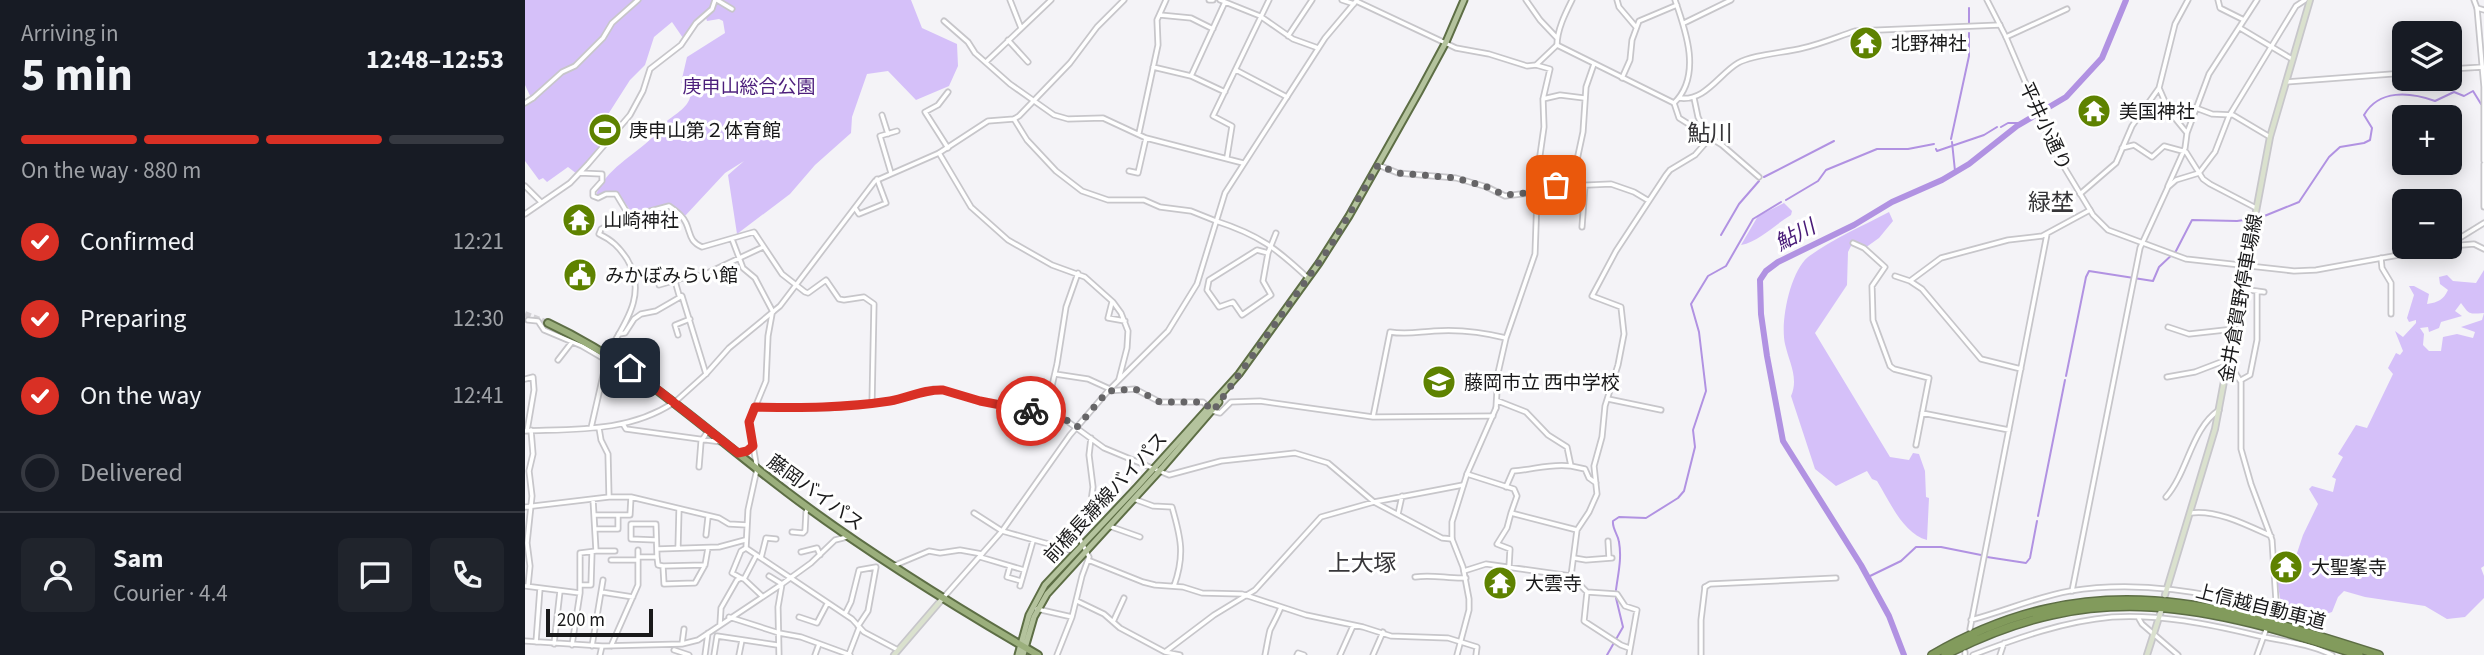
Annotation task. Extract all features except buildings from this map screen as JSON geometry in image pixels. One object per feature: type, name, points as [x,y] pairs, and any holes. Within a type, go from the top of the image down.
[{"type":"highway","name":"藤岡バイパス","points":[[548,323],[630,368],[757,469],[849,537],[1023,649],[1038,655]]},
{"type":"highway","name":"上信越自動車道","points":[[1946,652],[1990,627],[2040,611],[2089,602],[2139,599],[2241,613],[2379,655]]},
{"type":"highway","name":"上信越自動車道","points":[[1932,655],[2041,617],[2090,608],[2138,606],[2190,610],[2230,617],[2359,655]]},
{"type":"main road","name":"前橋長瀞線バイパス","points":[[1023,649],[1029,615],[1041,590],[1084,548],[1211,409],[1340,232],[1446,43],[1464,0]]},
{"type":"main road","name":"金井倉賀野停車場線","points":[[2166,592],[2219,410],[2270,137],[2308,0]]},
{"type":"main road","name":"前橋長瀞線バイパス","points":[[1018,655],[1023,649],[1037,609],[1050,590],[1084,548],[1109,526],[1157,470]]},
{"type":"main road","points":[[894,655],[943,598]]},
{"type":"main road","points":[[2147,655],[2161,611]]},
{"type":"street","points":[[525,103],[562,72],[575,66],[603,38],[612,23],[638,0]]},
{"type":"street","points":[[525,214],[580,173],[630,115],[643,91],[650,69],[681,44],[696,23],[712,9],[716,0],[732,9]]},
{"type":"street","points":[[1010,0],[1021,28]]},
{"type":"street","points":[[986,62],[1051,0]]},
{"type":"street","points":[[1115,0],[1124,1]]},
{"type":"street","points":[[1139,134],[1158,45],[1157,20],[1166,0]]},
{"type":"street","points":[[1227,157],[1232,126],[1213,116],[1269,0]]},
{"type":"street","points":[[1288,36],[1312,0]]},
{"type":"street","points":[[1342,0],[1356,2],[1457,47],[1527,66],[1536,65],[1550,69],[1543,99],[1544,127],[1537,192],[1535,254],[1506,338],[1498,373],[1496,408],[1467,474],[1452,523],[1452,539],[1466,578],[1469,610],[1457,655]]},
{"type":"street","points":[[1532,0],[1527,2],[1557,38]]},
{"type":"street","points":[[1536,65],[1557,45],[1557,38],[1572,0]]},
{"type":"street","points":[[1617,0],[1619,7],[1636,27]]},
{"type":"street","points":[[1684,23],[1731,0]]},
{"type":"street","name":"平井小通り","points":[[1987,0],[2006,37],[2059,160],[2098,222],[2108,230],[2186,259],[2302,271],[2392,256]]},
{"type":"street","points":[[2080,194],[2116,163],[2132,127],[2159,88],[2175,24],[2188,0]]},
{"type":"street","points":[[2218,0],[2220,8],[2244,20]]},
{"type":"street","points":[[2073,591],[2141,243],[2183,151],[2209,74],[2257,0]]},
{"type":"street","points":[[2168,187],[2176,180],[2199,173],[2215,152],[2229,116],[2296,6],[2308,0]]},
{"type":"street","points":[[2474,0],[2483,66],[2484,207]]},
{"type":"street","points":[[527,431],[599,428],[623,424],[648,417],[675,402],[706,374],[729,348],[772,313],[855,208],[869,186],[877,179],[939,153],[988,121],[1014,119],[1070,63],[1097,27],[1124,1]]},
{"type":"street","points":[[1191,76],[1223,1],[1260,16],[1288,36],[1319,48]]},
{"type":"street","points":[[943,598],[1002,531],[1077,427],[1119,379],[1168,331],[1198,282],[1226,192],[1319,48],[1356,2]]},
{"type":"street","points":[[1622,78],[1630,60],[1632,40],[1639,21],[1676,3],[1684,23],[1689,71],[1679,98],[1674,103]]},
{"type":"street","points":[[2477,8],[2484,10]]},
{"type":"street","points":[[2006,37],[2067,9]]},
{"type":"street","points":[[1160,15],[1191,18],[1213,29]]},
{"type":"street","points":[[944,21],[1010,84],[1054,114],[1065,118],[1102,117],[1146,138],[1243,163]]},
{"type":"street","points":[[1679,98],[1694,98],[1740,62],[1834,40],[1854,31],[2000,25]]},
{"type":"street","points":[[2241,27],[2292,59]]},
{"type":"street","points":[[1008,40],[1028,62]]},
{"type":"street","points":[[1557,45],[1674,103],[1679,118],[1736,156],[1759,177]]},
{"type":"street","points":[[1576,185],[1577,160],[1583,132],[1584,98],[1594,64]]},
{"type":"street","points":[[2462,68],[2483,66]]},
{"type":"street","points":[[1153,67],[1191,76],[1224,92]]},
{"type":"street","points":[[1236,70],[1287,97]]},
{"type":"street","points":[[2286,82],[2392,74]]},
{"type":"street","points":[[2159,88],[2169,111],[2187,133]]},
{"type":"street","points":[[948,92],[938,104],[925,112],[948,148]]},
{"type":"street","points":[[1543,99],[1560,95],[1584,98]]},
{"type":"street","points":[[1694,98],[1698,117],[1709,139]]},
{"type":"street","points":[[2196,107],[2211,114],[2234,115],[2270,137]]},
{"type":"street","points":[[882,115],[888,134]]},
{"type":"street","points":[[1014,119],[1027,140],[1056,171],[1082,191],[1108,200],[1144,200],[1160,207],[1191,211],[1253,234],[1271,245],[1308,279]]},
{"type":"street","points":[[891,173],[880,136],[897,131]]},
{"type":"street","points":[[1129,171],[1138,173],[1146,138]]},
{"type":"street","points":[[1571,576],[1577,530],[1597,494],[1594,467],[1624,334],[1623,315],[1619,305],[1592,296],[1616,251],[1670,170],[1695,155],[1709,139]]},
{"type":"street","points":[[2122,148],[2134,145],[2153,157],[2164,146],[2186,152],[2199,173],[2210,184],[2256,208]]},
{"type":"street","points":[[939,153],[971,207],[985,221],[1008,240],[1052,265],[1085,277],[1112,301],[1128,331],[1119,379]]},
{"type":"street","points":[[1378,165],[1398,173],[1456,178],[1504,195],[1537,192]]},
{"type":"street","points":[[580,173],[603,174],[593,196],[597,198],[616,194],[632,216],[669,206],[685,222],[689,238],[696,245],[702,247],[754,232],[782,274],[808,293],[826,280],[839,299],[864,297],[874,304],[871,404]]},
{"type":"street","points":[[855,208],[859,214],[886,203],[877,179]]},
{"type":"street","points":[[1538,183],[1616,186],[1649,201]]},
{"type":"street","points":[[1583,227],[1585,185]]},
{"type":"street","points":[[525,186],[541,202]]},
{"type":"street","points":[[1910,281],[1941,258],[2008,240],[2047,234],[2090,210]]},
{"type":"street","points":[[591,428],[607,357],[634,307],[636,281],[622,252],[612,240],[599,234],[601,229],[628,214]]},
{"type":"street","points":[[2462,237],[2484,223]]},
{"type":"street","points":[[1198,282],[1207,287],[1219,307],[1233,302],[1242,315],[1271,295],[1263,281],[1268,253],[1276,233]]},
{"type":"street","points":[[1970,629],[2047,234]]},
{"type":"street","points":[[732,239],[743,268],[755,278],[772,313],[766,381],[749,422],[757,469],[747,525],[746,548],[845,614],[859,627],[898,650]]},
{"type":"street","points":[[1853,243],[1864,248],[1885,267],[1873,286],[1874,326],[1891,368],[1929,378],[1916,445]]},
{"type":"street","points":[[2462,244],[2474,244],[2484,248]]},
{"type":"street","points":[[659,285],[694,275],[701,276],[763,247]]},
{"type":"street","points":[[1198,282],[1209,281],[1257,250],[1268,253]]},
{"type":"street","points":[[2381,258],[2382,268],[2391,283],[2391,314]]},
{"type":"street","points":[[1046,412],[1066,307],[1077,273]]},
{"type":"street","points":[[1895,276],[1910,281],[1924,291],[1931,303],[1981,359],[2021,369]]},
{"type":"street","points":[[675,281],[690,319],[706,374]]},
{"type":"street","points":[[1207,287],[1209,281]]},
{"type":"street","points":[[2241,289],[2264,292]]},
{"type":"street","points":[[2241,380],[2250,375],[2256,344],[2257,291]]},
{"type":"street","points":[[619,334],[625,333],[634,319],[641,314],[656,311],[682,296]]},
{"type":"street","points":[[1112,301],[1108,317],[1125,321]]},
{"type":"street","points":[[678,335],[675,325],[690,319]]},
{"type":"street","points":[[528,320],[538,321],[541,329],[607,357]]},
{"type":"street","points":[[2168,327],[2189,334],[2234,329]]},
{"type":"street","points":[[1373,417],[1390,332],[1406,335],[1433,331],[1475,331],[1506,338]]},
{"type":"street","points":[[558,360],[572,342]]},
{"type":"street","points":[[1971,620],[2030,601],[2073,591],[2135,587],[2221,597],[2273,613],[2276,601],[2271,536],[2241,449],[2241,380],[2229,361],[2168,377]]},
{"type":"street","points":[[1055,374],[1088,379],[1109,390],[1135,389],[1160,402],[1203,402],[1211,409],[1222,412],[1231,401],[1260,401],[1373,417],[1493,416]]},
{"type":"street","points":[[525,379],[533,377],[534,390],[527,431],[533,454],[529,471],[526,550],[530,566],[527,586],[580,593]]},
{"type":"street","points":[[755,407],[829,408],[871,404],[894,401],[933,389],[1060,416],[1104,448],[1172,475],[1181,470],[1220,461],[1295,453],[1328,463],[1374,502],[1442,538],[1452,539]]},
{"type":"street","points":[[1608,399],[1661,410]]},
{"type":"street","points":[[1497,401],[1526,412],[1548,435],[1565,445],[1571,466]]},
{"type":"street","points":[[2167,497],[2180,478],[2199,435],[2209,419],[2219,410]]},
{"type":"street","points":[[1923,413],[2009,430]]},
{"type":"street","points":[[623,424],[626,429],[723,441]]},
{"type":"street","points":[[599,428],[608,454],[609,497]]},
{"type":"street","points":[[699,467],[702,439],[709,429]]},
{"type":"street","points":[[974,513],[1002,531],[1070,550],[1076,545],[1074,537],[1079,536],[1088,523],[1093,487],[1089,455],[1091,438]]},
{"type":"street","points":[[738,453],[753,446]]},
{"type":"street","points":[[1506,487],[1513,471],[1527,471],[1549,464],[1585,469],[1589,478],[1596,483]]},
{"type":"street","points":[[1467,474],[1514,489],[1517,496],[1507,528],[1497,544],[1510,550],[1509,567]]},
{"type":"street","points":[[1164,652],[1214,615],[1255,590],[1321,517],[1374,502],[1464,485]]},
{"type":"street","points":[[1398,514],[1402,496]]},
{"type":"street","points":[[528,508],[609,497],[631,497],[719,518],[729,524],[747,525]]},
{"type":"street","points":[[594,515],[630,515],[631,497]]},
{"type":"street","points":[[580,584],[591,585],[595,529],[593,499]]},
{"type":"street","points":[[1134,499],[1153,506],[1172,508],[1181,543],[1182,560],[1174,586]]},
{"type":"street","points":[[792,532],[805,531],[808,508]]},
{"type":"street","points":[[678,548],[679,509]]},
{"type":"street","points":[[2190,513],[2199,511],[2234,520],[2271,536]]},
{"type":"street","points":[[1511,513],[1577,530]]},
{"type":"street","points":[[595,529],[618,529],[618,515]]},
{"type":"street","points":[[706,535],[708,517]]},
{"type":"street","points":[[656,540],[631,539],[631,524],[656,524],[658,565],[705,565]]},
{"type":"street","points":[[725,530],[729,524]]},
{"type":"street","points":[[1109,526],[1140,537]]},
{"type":"street","points":[[1057,655],[1072,617],[1081,576],[1089,556],[1079,536]]},
{"type":"street","points":[[720,624],[722,608],[735,582],[742,578],[759,557],[767,537],[776,539]]},
{"type":"street","points":[[525,641],[591,646],[689,643],[782,584],[835,540],[849,537]]},
{"type":"street","points":[[656,549],[708,548],[745,540]]},
{"type":"street","points":[[1010,566],[1007,577],[1020,584],[1033,540]]},
{"type":"street","points":[[1574,558],[1611,558],[1608,541]]},
{"type":"street","points":[[663,566],[664,584],[695,583],[705,565],[708,548]]},
{"type":"street","points":[[746,548],[741,551],[732,573],[742,578],[762,596]]},
{"type":"street","points":[[801,552],[817,548],[820,555]]},
{"type":"street","points":[[611,646],[638,585],[638,550]]},
{"type":"street","points":[[845,614],[859,570],[892,565],[929,551],[940,553],[960,550],[1024,570]]},
{"type":"street","points":[[572,645],[580,593],[580,553],[615,551]]},
{"type":"street","points":[[611,560],[657,557]]},
{"type":"street","points":[[1088,560],[1143,583],[1174,586],[1202,593],[1247,595],[1306,615],[1399,638],[1448,638],[1477,647],[1476,655]]},
{"type":"street","points":[[1464,571],[1484,564],[1509,567],[1571,576],[1587,592],[1613,592],[1625,606],[1637,608],[1629,655]]},
{"type":"street","points":[[729,617],[801,637],[850,655],[859,627],[869,611],[876,567]]},
{"type":"street","points":[[1415,577],[1438,575],[1466,578]]},
{"type":"street","points":[[769,576],[782,584]]},
{"type":"street","points":[[1701,655],[1705,587],[1710,584],[1836,578]]},
{"type":"street","points":[[591,646],[603,580]]},
{"type":"street","points":[[779,655],[778,607],[782,584]]},
{"type":"street","points":[[536,642],[540,588]]},
{"type":"street","points":[[554,644],[560,590]]},
{"type":"street","points":[[601,592],[633,597]]},
{"type":"street","points":[[1587,592],[1584,621],[1630,648]]},
{"type":"street","points":[[1113,622],[1124,598]]},
{"type":"street","points":[[1077,601],[1104,614],[1164,652],[1180,655]]},
{"type":"street","points":[[799,617],[817,623],[827,604]]},
{"type":"street","points":[[1265,655],[1269,632],[1275,625],[1281,607]]},
{"type":"street","points":[[1037,609],[1072,617]]},
{"type":"street","points":[[2138,617],[2142,624],[2178,655]]},
{"type":"street","points":[[1973,655],[2004,643],[2091,620],[2138,617],[2204,623],[2314,647],[2332,655]]},
{"type":"street","points":[[1340,655],[1353,626]]},
{"type":"street","points":[[682,644],[684,629]]},
{"type":"street","points":[[2257,655],[2266,630]]},
{"type":"street","points":[[1373,655],[1383,632]]},
{"type":"street","points":[[705,655],[708,633]]},
{"type":"street","points":[[714,655],[717,636],[777,645]]},
{"type":"street","points":[[739,655],[742,640]]},
{"type":"street","points":[[674,650],[687,654],[689,643]]},
{"type":"street","points":[[2000,655],[2004,643]]},
{"type":"street","points":[[815,655],[819,644]]},
{"type":"street","points":[[600,655],[602,646]]},
{"type":"street","points":[[1297,655],[1304,655]]},
{"type":"green space","name":"庚申山総合公園","points":[[525,0],[911,0],[922,28],[957,44],[958,66],[949,86],[916,100],[888,71],[867,74],[852,117],[851,133],[815,165],[790,194],[737,234],[728,175],[744,161],[725,173],[684,217],[672,205],[636,213],[630,210],[618,193],[605,192],[596,195],[613,170],[687,104],[691,88],[681,83],[687,57],[725,33],[723,21],[707,21],[706,18],[695,21],[683,38],[672,22],[654,37],[645,65],[630,80],[607,116],[617,127],[577,174],[568,167],[547,182],[543,178],[539,180],[525,161],[525,105],[532,100],[525,85]]},
{"type":"green space","points":[[1784,203],[1792,211],[1791,215],[1761,236],[1741,245],[1758,216]]},
{"type":"green space","points":[[1889,212],[1893,221],[1879,238],[1865,248],[1853,242],[1848,252],[1847,285],[1815,333],[1890,457],[1909,460],[1913,453],[1919,454],[1925,471],[1926,497],[1929,498],[1927,540],[1918,537],[1904,524],[1877,481],[1872,479],[1867,471],[1836,486],[1815,469],[1791,396],[1794,376],[1785,344],[1784,323],[1791,285],[1796,274],[1808,257],[1827,244]]},
{"type":"green space","points":[[2484,270],[2484,313],[2484,566],[2481,568],[2484,576],[2484,598],[2465,617],[2447,619],[2425,606],[2344,591],[2338,597],[2332,612],[2314,618],[2281,604],[2276,573],[2290,574],[2303,535],[2318,504],[2309,489],[2312,486],[2333,492],[2336,479],[2332,477],[2343,457],[2338,454],[2356,425],[2367,428],[2393,374],[2388,368],[2396,353],[2400,355],[2403,351],[2395,331],[2403,337],[2416,323],[2416,320],[2409,322],[2407,318],[2414,295],[2409,286],[2429,294],[2427,304],[2440,300],[2448,290],[2440,284],[2439,277],[2447,275],[2453,281],[2476,283]],"holes":[[[2461,303],[2470,313],[2484,313],[2482,320],[2461,327],[2475,332],[2473,338],[2457,334],[2443,337],[2441,351],[2429,351],[2423,345],[2424,334],[2420,328],[2428,327],[2429,332],[2439,328],[2441,322],[2462,316],[2455,311]]]},
{"type":"waterway","name":"鮎川","points":[[1904,655],[1889,616],[1861,565],[1783,441],[1767,356],[1761,314],[1760,280],[1766,271],[1778,262],[1969,164],[2017,126],[2066,97],[2102,58],[2126,0]]},
{"type":"waterway","points":[[1969,8],[1969,23]]},
{"type":"waterway","points":[[1951,139],[1969,56],[1969,33]]},
{"type":"waterway","points":[[2257,219],[2299,202],[2329,157],[2340,147],[2370,140],[2372,128],[2364,115],[2378,101],[2396,95],[2435,101],[2454,92],[2464,96],[2473,91],[2481,104]]},
{"type":"waterway","points":[[2001,127],[2008,123],[2022,123]]},
{"type":"waterway","points":[[1936,149],[1937,151],[1984,135],[1997,127]]},
{"type":"waterway","points":[[1764,177],[1834,141]]},
{"type":"waterway","points":[[1952,142],[1955,171]]},
{"type":"waterway","points":[[1786,200],[1818,181],[1826,170],[1877,149],[1908,149],[1934,144]]},
{"type":"waterway","points":[[1721,235],[1739,204],[1759,181]]},
{"type":"waterway","points":[[1616,590],[1620,548],[1613,521],[1619,517],[1646,518],[1678,498],[1684,491],[1695,447],[1693,430],[1706,391],[1699,332],[1691,304],[1708,276],[1726,266],[1753,219],[1781,202]]},
{"type":"waterway","points":[[2066,376],[2089,271],[2153,281],[2159,267],[2176,251],[2192,220],[2251,219]]},
{"type":"waterway","points":[[2038,516],[2065,380]]},
{"type":"waterway","points":[[1987,557],[2026,563],[2030,558],[2037,521]]},
{"type":"waterway","points":[[1868,577],[1901,561],[1916,547],[1941,547],[1981,555]]},
{"type":"waterway","points":[[1607,655],[1623,627],[1616,598]]},
{"type":"tunnel","points":[[525,314],[548,323]]},
{"type":"way so far","points":[[1031,411],[1060,416],[1077,427],[1108,391],[1135,389],[1160,402],[1203,402],[1213,411],[1330,247],[1378,165],[1398,173],[1456,178],[1511,196],[1537,192],[1538,183],[1556,185]]},
{"type":"place","name":"北野神社","points":[[1866,43]]},
{"type":"place","name":"美国神社","points":[[2094,111]]},
{"type":"place","name":"庚申山第２体育館","points":[[605,130]]},
{"type":"place","name":"山崎神社","points":[[579,220]]},
{"type":"place","name":"みかぼみらい館","points":[[580,275]]},
{"type":"place","name":"藤岡市立 西中学校","points":[[1439,382]]},
{"type":"place","name":"大聖峯寺","points":[[2286,567]]},
{"type":"place","name":"大雲寺","points":[[1500,583]]},
{"type":"district","name":"鮎川","points":[[1710,133]]},
{"type":"district","name":"緑埜","points":[[2051,202]]},
{"type":"district","name":"上大塚","points":[[1362,563]]},
{"type":"route","points":[[630,368],[738,453],[753,446],[749,422],[755,407],[829,408],[894,401],[933,389],[1008,408],[1031,411]]}]
